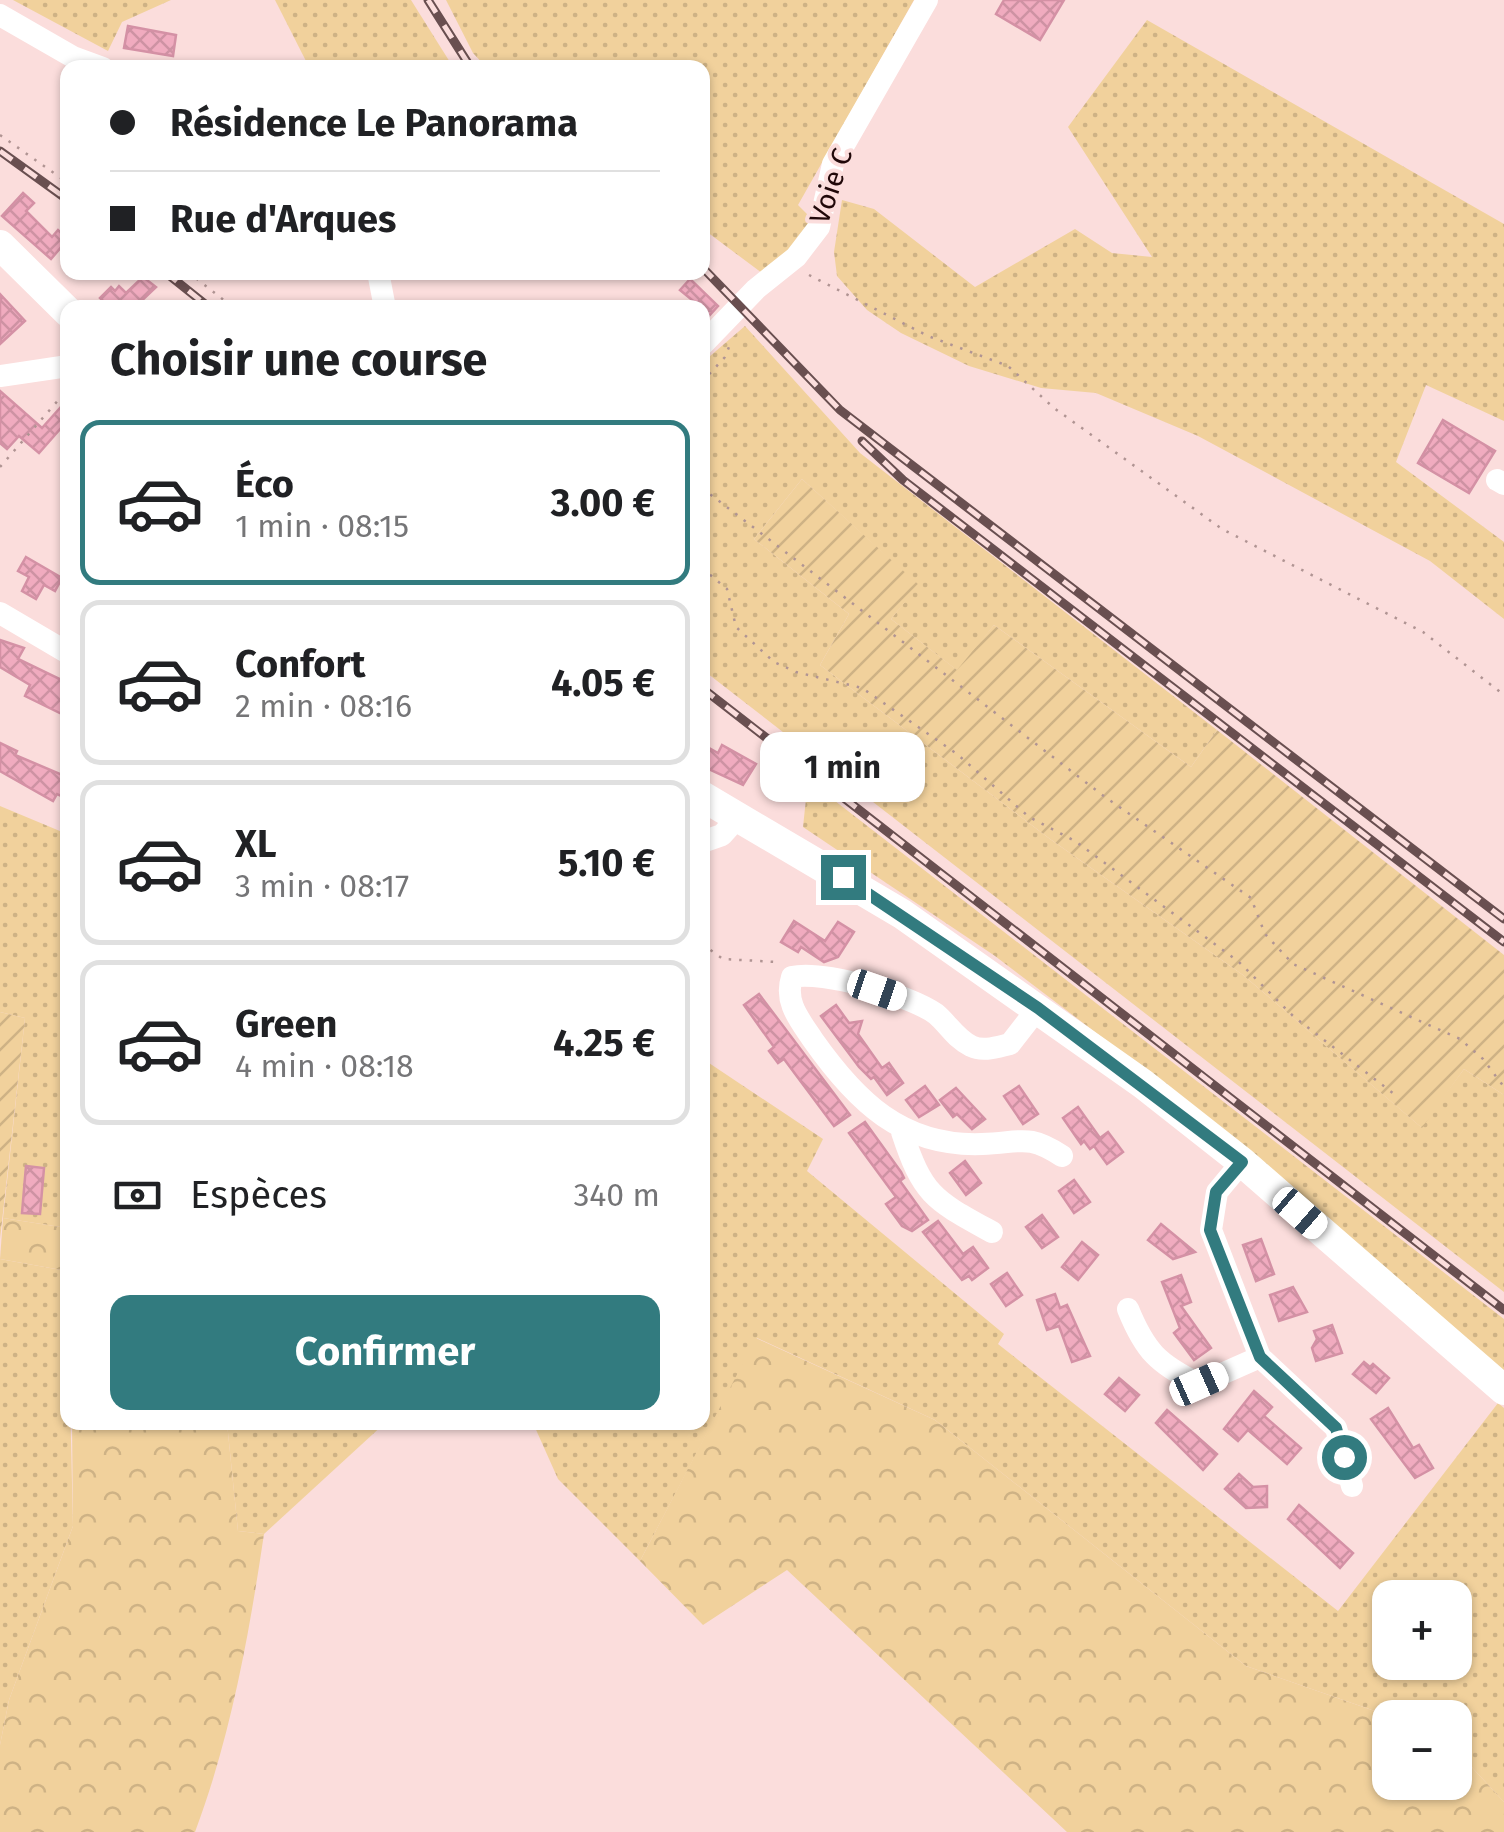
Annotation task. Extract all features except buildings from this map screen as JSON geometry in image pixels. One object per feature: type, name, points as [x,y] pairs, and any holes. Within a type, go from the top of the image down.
[{"type":"main road","points":[[0,245],[60,304]]},
{"type":"main road","points":[[710,800],[902,914],[1038,1008],[1242,1162],[1504,1390]]},
{"type":"street","name":"Voie C","points":[[710,338],[756,289],[796,257],[819,227],[833,164],[927,0]]},
{"type":"street","points":[[0,15],[80,60]]},
{"type":"street","points":[[0,376],[60,367]]},
{"type":"street","points":[[0,613],[60,648]]},
{"type":"street","points":[[710,839],[722,834],[740,816]]},
{"type":"street","points":[[992,1232],[942,1204],[917,1178],[902,1132],[841,1079],[794,1013],[787,992],[792,978],[806,974],[913,1003],[935,1014],[969,1046],[982,1050],[1010,1044],[1038,1008]]},
{"type":"street","points":[[902,1132],[979,1144],[1037,1139],[1062,1156]]},
{"type":"street","points":[[1242,1162],[1216,1192],[1210,1230],[1260,1357],[1336,1428],[1352,1486]]},
{"type":"street","points":[[1128,1309],[1144,1346],[1171,1371],[1199,1384],[1260,1357]]},
{"type":"path","points":[[0,135],[60,177]]},
{"type":"path","points":[[794,268],[928,336],[1008,366],[1054,408],[1222,529],[1424,632],[1504,694]]},
{"type":"path","points":[[198,280],[224,300]]},
{"type":"path","points":[[0,467],[60,398]]},
{"type":"path","points":[[710,494],[1104,797],[1251,898],[1265,934],[1293,964],[1460,1039],[1484,1059],[1504,1086]]},
{"type":"path","points":[[710,575],[727,589],[736,627],[774,662],[796,672],[862,688],[956,754],[1029,817],[1074,841],[1239,962],[1293,1016],[1394,1094]]},
{"type":"path","points":[[710,950],[723,959],[776,962],[792,978]]},
{"type":"green space","points":[[13,0],[171,0],[122,22],[108,51]]},
{"type":"green space","points":[[275,0],[411,0],[449,60],[305,60]]},
{"type":"green space","points":[[446,0],[914,0],[798,205],[811,218],[799,243],[762,273],[710,234],[710,60],[480,60]]},
{"type":"green space","points":[[1147,20],[1504,224],[1504,421],[1426,385],[1396,462],[1504,542],[1504,619],[1430,561],[1198,436],[1096,393],[1041,388],[969,366],[901,333],[867,310],[837,276],[834,252],[842,200],[874,209],[975,287],[1075,229],[1112,253],[1152,257],[1068,127]]},
{"type":"green space","points":[[745,326],[860,453],[1217,730],[1191,767],[994,625],[958,671],[891,619],[918,585],[802,479],[754,539],[849,614],[820,665],[1050,839],[1243,975],[1421,1127],[1464,1069],[1504,1095],[1504,1292],[710,675],[710,356]]},
{"type":"green space","points":[[802,479],[919,585],[891,619],[957,670],[994,625],[1191,767],[1217,730],[1504,955],[1504,1095],[1464,1069],[1422,1128],[1243,975],[1050,839],[820,665],[849,614],[754,539]]},
{"type":"green space","points":[[808,780],[1504,1319],[1504,1374],[1245,1146],[995,956],[803,827]]},
{"type":"green space","points":[[0,806],[60,831],[60,1227],[3,1218],[25,1018],[0,1012]]},
{"type":"green space","points":[[0,1012],[25,1018],[0,1239]]},
{"type":"green space","points":[[710,1064],[823,1139],[807,1171],[1004,1334],[998,1344],[1338,1611],[1498,1403],[1504,1408],[1504,1802],[1472,1767],[1472,1700],[1372,1700],[1372,1710],[1246,1666],[935,1420],[757,1338],[710,1428]]},
{"type":"green space","points":[[3,1218],[60,1227],[60,1270],[0,1259]]},
{"type":"green space","points":[[0,1259],[60,1270],[60,1430],[71,1430],[73,1526],[9,1700],[0,1745]]},
{"type":"green space","points":[[756,1338],[935,1420],[1246,1666],[1372,1710],[1372,1800],[1472,1800],[1472,1767],[1504,1802],[1504,1832],[1067,1832],[787,1570],[703,1625],[640,1561]]},
{"type":"green space","points":[[72,1430],[228,1430],[238,1531],[264,1534],[237,1685],[219,1759],[195,1832],[0,1832],[0,1745],[9,1700],[73,1526]]},
{"type":"green space","points":[[228,1430],[377,1430],[264,1534],[238,1531]]},
{"type":"green space","points":[[536,1430],[709,1430],[640,1561],[558,1479]]},
{"type":"railway","points":[[428,0],[466,60]]},
{"type":"railway","points":[[0,151],[60,194]]},
{"type":"railway","points":[[710,275],[840,410],[1504,919]]},
{"type":"railway","points":[[175,280],[200,300]]},
{"type":"railway","points":[[862,441],[903,480],[1504,942]]},
{"type":"railway","points":[[710,694],[1504,1310]]},
{"type":"route","points":[[843,877],[1038,1008],[1242,1162],[1216,1192],[1210,1230],[1260,1357],[1336,1428],[1344,1457]]}]
